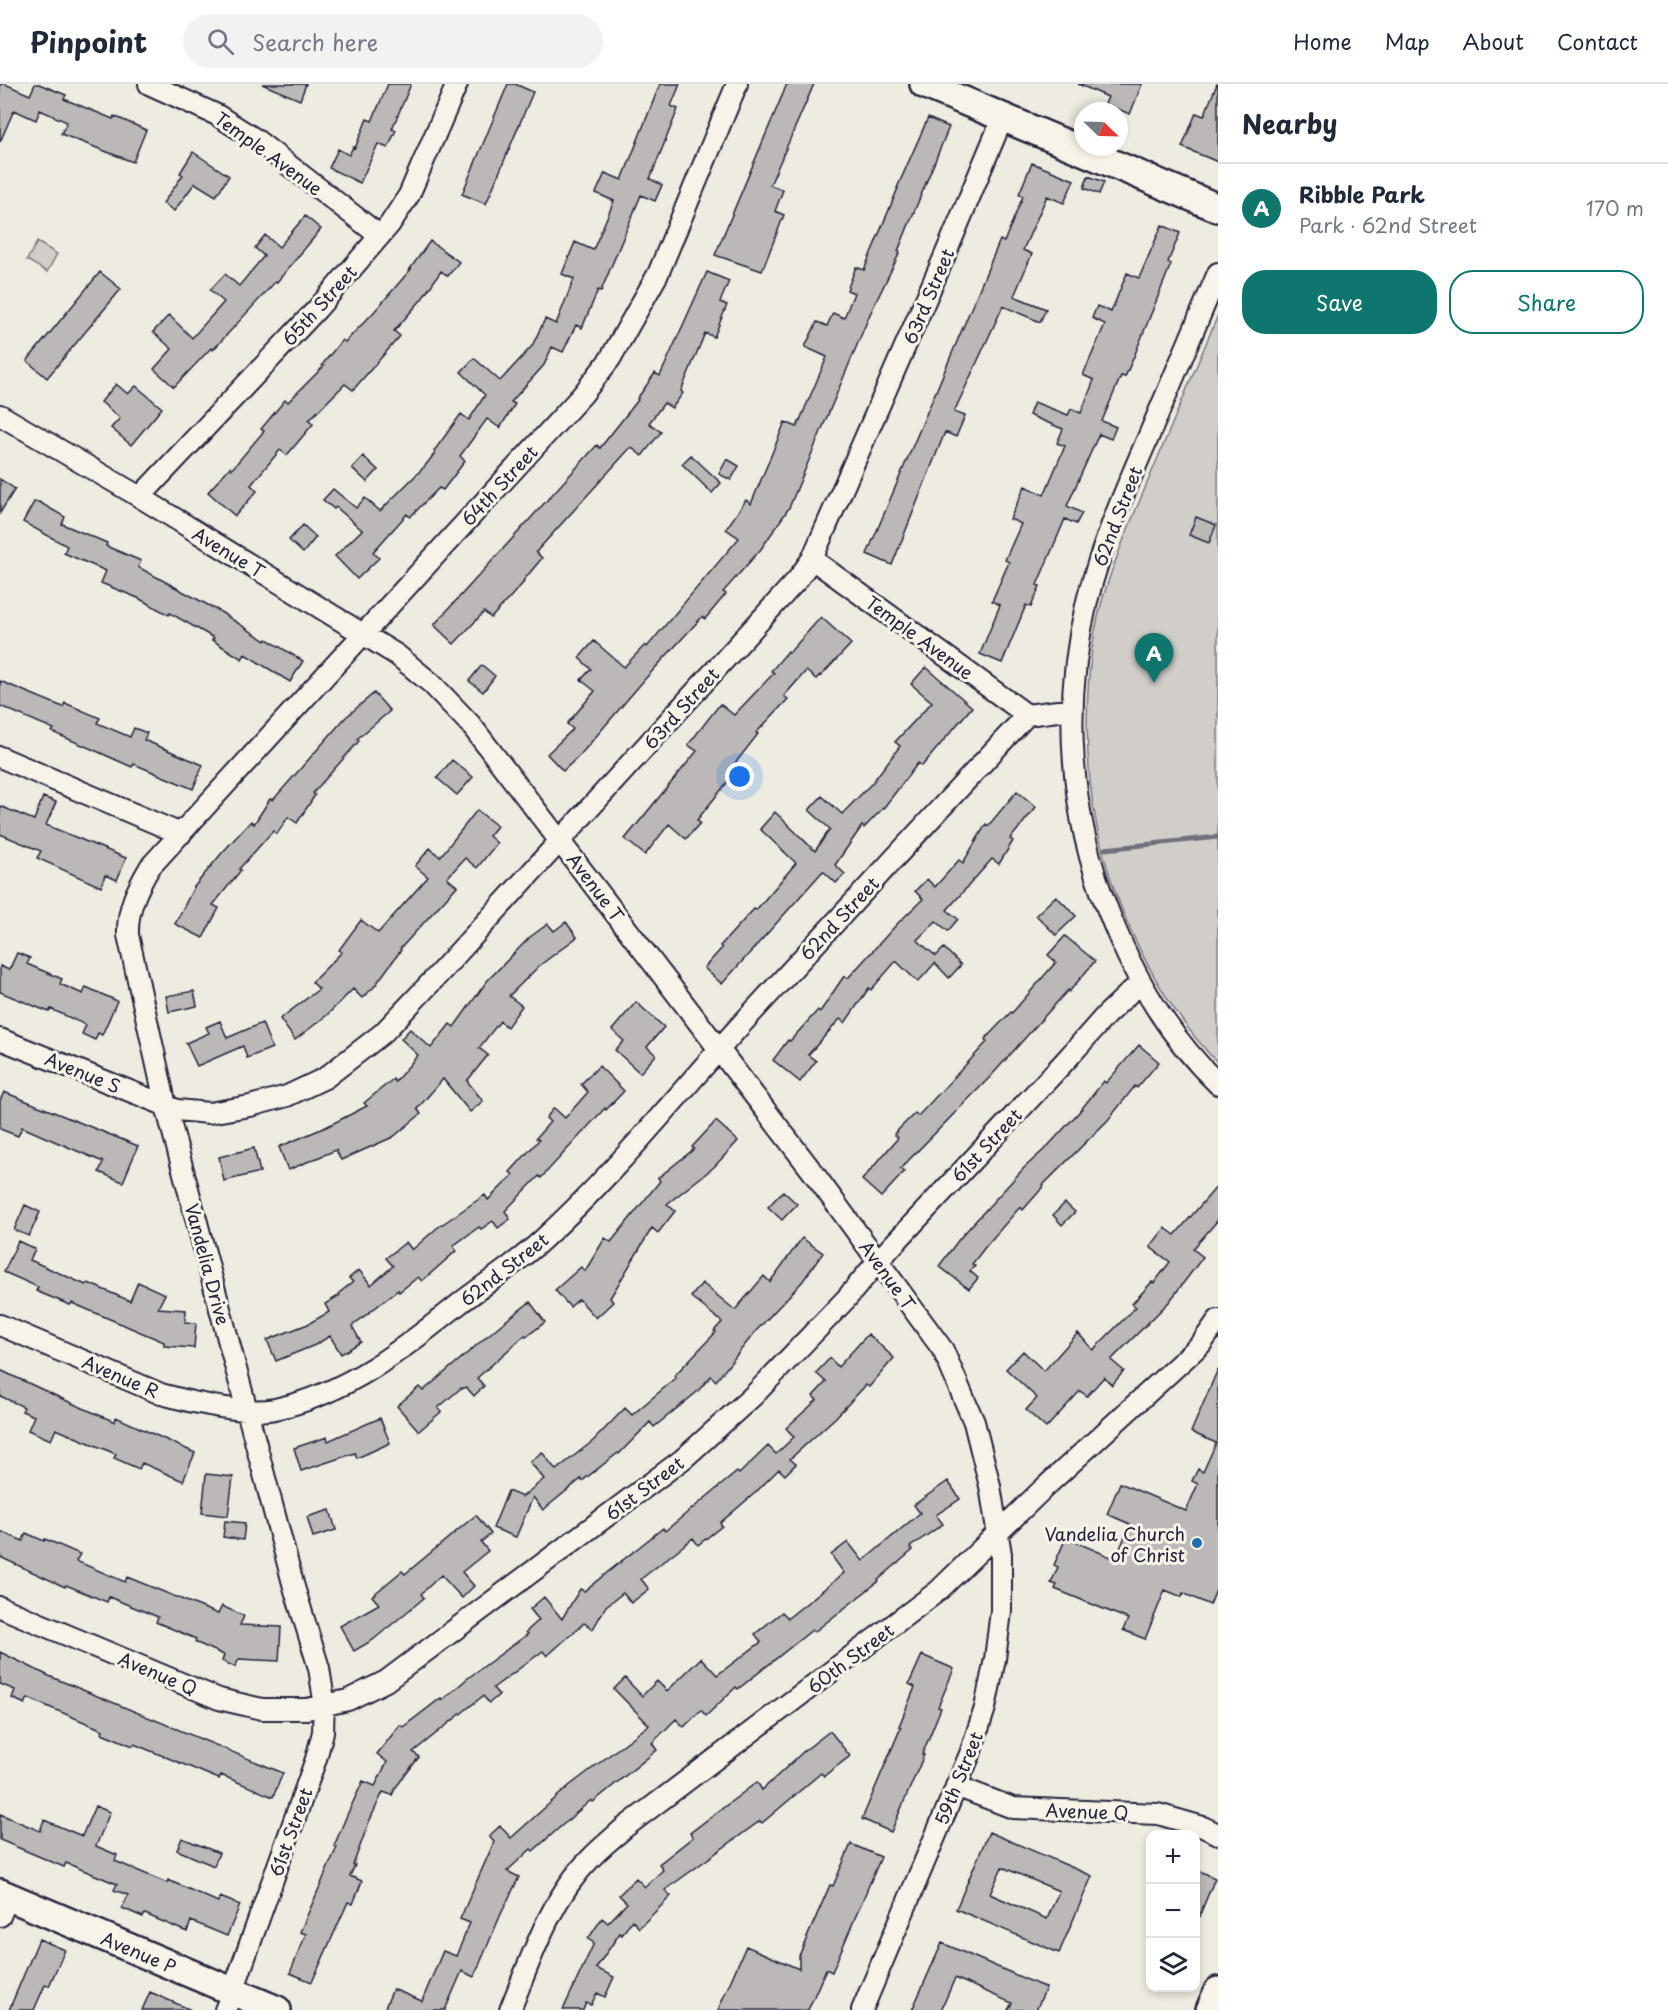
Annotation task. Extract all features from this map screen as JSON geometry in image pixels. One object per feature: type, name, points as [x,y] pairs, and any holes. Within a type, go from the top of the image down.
[{"type":"street","name":"Temple Avenue","points":[[149,84],[217,115],[255,139],[380,236]]},
{"type":"street","name":"65th Street","points":[[140,497],[318,308],[380,236],[409,195],[457,84]]},
{"type":"street","name":"64th Street","points":[[181,834],[583,394],[610,359],[658,274],[737,84]]},
{"type":"street","points":[[924,84],[1218,208]]},
{"type":"street","name":"63rd Street","points":[[166,1106],[177,1110],[209,1113],[287,1096],[325,1078],[383,1033],[445,968],[797,580],[812,559],[946,254],[1003,117]]},
{"type":"street","name":"62nd Street","points":[[1073,709],[1078,644],[1098,561],[1218,273]]},
{"type":"street","name":"Avenue T","points":[[0,415],[140,497],[398,655],[432,684],[471,725],[812,1171],[943,1350],[974,1422],[990,1486],[997,1533]]},
{"type":"street","name":"Temple Avenue","points":[[812,559],[1027,715]]},
{"type":"street","points":[[1027,715],[1073,709],[1075,772],[1080,814],[1102,897],[1118,937],[1141,982],[1185,1046],[1218,1084]]},
{"type":"street","name":"62nd Street","points":[[247,1410],[273,1410],[318,1396],[360,1377],[412,1342],[538,1244],[589,1196],[719,1050],[1027,715]]},
{"type":"street","points":[[0,757],[181,834]]},
{"type":"street","name":"Vandelia Drive","points":[[181,834],[150,867],[134,895],[128,921],[128,935],[166,1106],[294,1587],[319,1668],[323,1706]]},
{"type":"street","name":"61st Street","points":[[229,2001],[316,1759],[323,1732],[323,1706],[348,1700],[386,1682],[682,1459],[754,1395],[846,1299],[878,1261],[1106,1015],[1141,982]]},
{"type":"street","name":"Avenue S","points":[[0,1039],[166,1106]]},
{"type":"street","name":"60th Street","points":[[510,2010],[536,1946],[561,1897],[588,1860],[624,1828],[938,1591],[997,1533],[1201,1344],[1218,1320]]},
{"type":"street","name":"Avenue R","points":[[0,1325],[161,1394],[181,1400],[247,1410]]},
{"type":"street","name":"59th Street","points":[[862,2010],[956,1786],[985,1708],[995,1659],[1001,1611],[1000,1554],[997,1533]]},
{"type":"street","name":"Avenue Q","points":[[0,1606],[219,1699],[262,1709],[307,1709],[323,1706]]},
{"type":"street","name":"Avenue Q","points":[[956,1786],[1013,1808],[1158,1814],[1203,1827],[1218,1834]]},
{"type":"street","name":"Avenue P","points":[[3,1902],[229,2001],[277,2010]]},
{"type":"street","points":[[1210,2010],[1218,1991]]},
{"type":"shaded area","points":[[37,242],[57,254],[47,272],[27,260]]},
{"type":"shaded area","points":[[1218,315],[1218,1063],[1198,1041],[1163,991],[1133,935],[1121,906],[1110,877],[1095,819],[1087,718],[1092,650],[1106,588],[1127,531]]},
{"type":"building","points":[[0,84],[30,95],[35,84],[39,84],[66,95],[64,99],[146,130],[133,162],[61,134],[67,122],[40,110],[36,120],[14,110],[0,142]]},
{"type":"building","points":[[262,84],[306,84],[300,100]]},
{"type":"building","points":[[388,84],[411,84],[392,129],[396,130],[388,148],[378,144],[360,183],[329,168],[338,149],[349,155],[353,147],[355,148],[367,119],[372,121]]},
{"type":"building","points":[[508,84],[515,84],[533,92],[486,204],[462,194]]},
{"type":"building","points":[[660,84],[680,84],[671,106],[678,109],[650,179],[662,185],[655,201],[641,195],[601,291],[598,290],[582,328],[576,325],[563,352],[552,347],[544,365],[511,402],[515,404],[500,428],[487,419],[460,456],[465,461],[443,490],[439,488],[410,517],[407,514],[373,552],[379,558],[357,579],[335,556],[362,530],[336,507],[334,509],[323,500],[333,489],[356,508],[365,498],[380,511],[425,466],[461,414],[469,420],[485,395],[461,372],[474,358],[500,381],[532,346],[545,319],[556,324],[574,279],[562,274],[575,242],[593,250],[614,201],[596,193],[605,173],[622,180]]},
{"type":"building","points":[[787,84],[814,84],[770,185],[783,190],[775,211],[784,215],[762,271],[715,255]]},
{"type":"building","points":[[1078,84],[1142,84],[1130,114],[1128,113],[1128,102],[1106,102],[1108,97]]},
{"type":"building","points":[[1217,84],[1218,162],[1182,147],[1196,113],[1204,116]]},
{"type":"building","points":[[928,118],[949,127],[898,251],[900,252],[870,314],[789,508],[761,549],[723,592],[726,594],[705,619],[702,617],[581,754],[563,771],[547,754],[573,729],[567,724],[595,691],[581,680],[591,669],[579,658],[594,641],[624,667],[645,645],[647,647],[739,538],[726,529],[746,500],[751,504],[785,422],[797,427],[827,357],[805,347],[817,322],[827,326],[833,313],[844,318],[854,293],[847,290],[856,267],[864,270]]},
{"type":"building","points":[[193,152],[229,176],[216,196],[195,183],[174,211],[163,203],[183,175],[180,173]]},
{"type":"building","points":[[1032,163],[1074,180],[1064,203],[1047,196],[1023,250],[1032,254],[1014,296],[1046,309],[1040,322],[1003,306],[954,412],[965,416],[956,437],[945,432],[892,565],[867,554],[1000,240],[1004,242],[1023,196],[1019,194]]},
{"type":"building","points":[[1088,176],[1104,182],[1099,194],[1084,188]]},
{"type":"building","points":[[305,216],[321,229],[277,282],[213,350],[211,348],[174,387],[154,369],[172,349],[153,332],[169,315],[192,338],[224,302],[210,290],[225,274],[239,286],[264,256],[255,248],[265,235],[279,247]]},
{"type":"building","points":[[1162,225],[1180,233],[1168,262],[1171,264],[1135,354],[1125,377],[1121,376],[1102,421],[1116,427],[1111,439],[1099,434],[1067,506],[1082,513],[1076,524],[1065,519],[1037,585],[1040,586],[1031,607],[1026,605],[1002,663],[980,654],[1000,605],[992,601],[1009,562],[1005,560],[1021,524],[1010,519],[1025,486],[1044,495],[1065,446],[1057,443],[1063,429],[1029,415],[1034,402],[1068,415],[1071,409],[1081,413],[1094,380],[1083,375],[1105,324],[1092,318],[1097,306],[1111,312],[1127,273],[1139,278]]},
{"type":"building","points":[[430,241],[459,262],[448,276],[441,271],[422,299],[394,331],[400,336],[353,390],[345,384],[309,420],[313,424],[287,455],[280,450],[251,485],[257,491],[235,516],[208,492],[230,467],[232,469],[264,431],[261,429],[285,400],[288,402],[324,366],[322,365],[342,340],[345,342],[374,312],[411,269]]},
{"type":"building","points":[[100,272],[121,289],[47,378],[27,361]]},
{"type":"building","points":[[707,272],[729,281],[720,302],[727,305],[714,337],[705,333],[681,391],[683,393],[672,408],[664,403],[649,423],[661,432],[642,456],[631,447],[536,552],[542,558],[524,582],[491,618],[484,612],[454,644],[434,625],[597,445],[600,448],[638,400],[655,373],[660,376]]},
{"type":"building","points":[[116,384],[128,394],[136,386],[162,408],[131,445],[111,428],[120,418],[101,402]]},
{"type":"building","points":[[691,455],[721,483],[712,493],[682,464]]},
{"type":"building","points":[[363,456],[378,470],[367,482],[352,468]]},
{"type":"building","points":[[727,459],[739,466],[731,480],[719,474]]},
{"type":"building","points":[[0,479],[15,489],[0,513]]},
{"type":"building","points":[[34,502],[39,502],[65,517],[62,524],[107,543],[106,546],[141,561],[138,567],[219,611],[303,661],[290,682],[245,654],[242,659],[212,640],[214,638],[170,613],[169,615],[138,598],[101,583],[106,571],[64,553],[67,546],[23,522]]},
{"type":"building","points":[[1196,517],[1216,525],[1209,543],[1189,535]]},
{"type":"building","points":[[303,525],[316,537],[303,553],[289,540]]},
{"type":"building","points":[[821,617],[851,644],[821,676],[816,679],[806,671],[784,696],[788,699],[756,733],[758,734],[733,766],[738,769],[697,820],[700,823],[686,839],[669,824],[645,855],[625,839],[697,751],[688,745],[720,704],[734,715],[774,673],[771,671],[788,651],[789,653]]},
{"type":"building","points":[[482,665],[495,676],[483,692],[469,681]]},
{"type":"building","points":[[926,667],[972,707],[922,766],[918,763],[885,806],[864,828],[862,826],[835,865],[845,874],[836,883],[823,871],[722,984],[704,968],[722,948],[720,946],[754,909],[756,910],[796,863],[760,829],[775,812],[815,851],[830,829],[809,810],[822,796],[842,814],[872,783],[900,746],[895,742],[932,702],[911,684]]},
{"type":"building","points":[[0,681],[63,707],[65,703],[100,718],[97,723],[130,737],[134,728],[147,733],[144,740],[203,765],[193,789],[134,764],[132,767],[0,706]]},
{"type":"building","points":[[374,693],[390,711],[357,739],[359,741],[313,793],[315,795],[297,823],[288,817],[277,834],[273,831],[239,869],[241,870],[213,905],[219,908],[203,938],[175,924],[194,887],[221,854],[251,821],[254,824],[270,799],[273,800],[345,718]]},
{"type":"building","points":[[452,760],[473,777],[457,795],[437,778]]},
{"type":"building","points":[[1017,791],[1036,807],[1010,839],[1013,841],[999,864],[992,859],[947,910],[958,919],[948,931],[936,921],[917,940],[936,956],[944,948],[961,965],[949,978],[935,963],[918,982],[896,961],[871,990],[869,988],[845,1023],[840,1019],[808,1055],[816,1061],[800,1082],[773,1060],[788,1040],[790,1041],[818,1010],[820,1012],[844,976],[848,978],[923,899],[915,891],[927,879],[935,887],[959,860],[963,863],[986,824],[988,826]]},
{"type":"building","points":[[43,797],[56,802],[46,825],[126,858],[117,880],[105,875],[101,887],[37,858],[41,851],[0,834],[0,806],[34,820]]},
{"type":"building","points":[[477,810],[497,826],[489,836],[497,843],[477,868],[465,858],[447,878],[457,886],[400,949],[374,987],[362,998],[353,989],[327,1015],[295,1040],[280,1019],[319,989],[312,982],[342,952],[339,950],[361,920],[378,933],[428,877],[415,866],[430,848],[440,857]]},
{"type":"building","points":[[1056,896],[1076,916],[1056,935],[1036,915]]},
{"type":"building","points":[[566,922],[577,937],[539,966],[509,996],[522,1006],[507,1027],[500,1021],[479,1048],[488,1055],[467,1081],[483,1101],[470,1112],[443,1079],[417,1109],[421,1114],[393,1137],[341,1160],[336,1150],[288,1170],[279,1147],[367,1106],[364,1103],[393,1079],[395,1082],[418,1055],[401,1039],[410,1029],[431,1048],[450,1024],[454,1027],[487,981],[530,937],[548,924],[554,931]]},
{"type":"building","points":[[1065,936],[1095,961],[991,1076],[900,1169],[904,1172],[881,1197],[862,1180],[898,1138],[894,1134],[915,1113],[918,1116],[987,1042],[985,1039],[1012,1013],[1056,962],[1048,955]]},
{"type":"building","points":[[17,953],[30,958],[27,964],[62,979],[60,984],[83,994],[86,987],[117,1001],[102,1035],[98,1033],[95,1040],[82,1034],[86,1025],[51,1009],[49,1012],[0,992],[0,966],[9,970]]},
{"type":"building","points":[[194,991],[197,1006],[169,1012],[166,996]]},
{"type":"building","points":[[636,1002],[664,1027],[647,1047],[656,1055],[640,1073],[615,1050],[624,1041],[612,1030]]},
{"type":"building","points":[[220,1021],[227,1038],[262,1023],[272,1048],[247,1058],[243,1046],[197,1066],[186,1043],[209,1033],[206,1027]]},
{"type":"building","points":[[1139,1045],[1159,1062],[1137,1088],[1135,1086],[1108,1120],[1043,1185],[1023,1210],[1020,1207],[986,1246],[972,1264],[975,1266],[970,1271],[978,1278],[969,1289],[939,1266],[960,1238],[1024,1168],[1047,1147],[1104,1081],[1106,1083]]},
{"type":"building","points":[[599,1066],[624,1091],[606,1110],[605,1108],[541,1178],[539,1176],[505,1211],[510,1219],[498,1228],[493,1221],[481,1229],[479,1227],[453,1246],[456,1251],[422,1281],[418,1277],[352,1326],[361,1342],[341,1354],[330,1336],[315,1345],[276,1361],[267,1340],[308,1324],[329,1312],[325,1304],[340,1295],[339,1293],[353,1282],[349,1278],[359,1270],[371,1285],[393,1266],[386,1258],[406,1242],[412,1250],[437,1228],[485,1195],[488,1200],[513,1175],[510,1172],[539,1140],[536,1138],[550,1122],[546,1118],[554,1108],[565,1118],[588,1092],[581,1084]]},
{"type":"building","points":[[4,1092],[138,1146],[123,1182],[99,1172],[103,1162],[22,1127],[18,1136],[0,1129],[0,1101]]},
{"type":"building","points":[[716,1121],[738,1141],[714,1167],[667,1204],[675,1211],[658,1233],[652,1228],[610,1298],[613,1302],[596,1318],[579,1299],[570,1307],[555,1290],[581,1267],[585,1271],[605,1238],[611,1242],[660,1181],[658,1178],[694,1149],[692,1147]]},
{"type":"building","points":[[254,1148],[260,1172],[224,1181],[219,1157]]},
{"type":"building","points":[[1218,1185],[1218,1220],[1193,1249],[1203,1257],[1169,1302],[1111,1360],[1124,1371],[1112,1385],[1104,1377],[1087,1396],[1080,1391],[1046,1428],[1026,1410],[1037,1398],[1006,1369],[1023,1351],[1044,1371],[1078,1333],[1093,1350],[1136,1307],[1132,1304],[1152,1282],[1154,1283],[1170,1262],[1150,1247],[1165,1228],[1175,1235]]},
{"type":"building","points":[[783,1191],[797,1204],[782,1220],[768,1207]]},
{"type":"building","points":[[1065,1203],[1075,1212],[1062,1225],[1053,1215]]},
{"type":"building","points":[[25,1205],[40,1212],[29,1236],[14,1230]]},
{"type":"building","points":[[802,1238],[823,1253],[802,1282],[756,1331],[716,1381],[711,1376],[697,1392],[654,1427],[650,1422],[619,1454],[582,1481],[581,1479],[543,1510],[533,1497],[516,1537],[493,1528],[508,1491],[522,1497],[544,1479],[530,1462],[542,1452],[556,1470],[593,1441],[625,1408],[632,1415],[676,1378],[674,1376],[716,1332],[714,1331],[722,1322],[691,1297],[702,1283],[735,1310],[764,1276],[770,1282]]},
{"type":"building","points":[[18,1241],[35,1249],[30,1260],[86,1285],[88,1283],[130,1301],[138,1282],[165,1294],[158,1308],[186,1310],[185,1322],[196,1323],[194,1348],[164,1346],[164,1342],[72,1303],[70,1305],[36,1291],[38,1287],[4,1272]]},
{"type":"building","points":[[530,1302],[545,1322],[526,1337],[525,1335],[477,1378],[484,1386],[474,1396],[466,1387],[461,1388],[438,1408],[441,1412],[419,1431],[397,1406],[419,1387],[423,1391]]},
{"type":"building","points":[[868,1334],[894,1358],[869,1387],[866,1385],[836,1417],[790,1459],[796,1464],[785,1475],[779,1469],[720,1523],[722,1526],[698,1545],[693,1538],[641,1579],[649,1589],[631,1603],[623,1593],[606,1606],[593,1629],[584,1623],[547,1656],[543,1651],[493,1688],[499,1695],[489,1703],[483,1696],[413,1752],[419,1757],[392,1795],[383,1792],[369,1822],[350,1876],[362,1881],[353,1904],[348,1902],[312,1982],[290,1973],[306,1934],[300,1932],[337,1847],[334,1846],[347,1815],[363,1781],[375,1786],[387,1762],[377,1754],[400,1725],[403,1727],[441,1698],[442,1700],[528,1634],[526,1632],[539,1620],[530,1609],[544,1597],[562,1619],[580,1589],[584,1591],[663,1528],[665,1531],[737,1472],[739,1474],[768,1446],[776,1454],[794,1437],[786,1428],[817,1400],[813,1396],[826,1382],[816,1373],[830,1358],[838,1367]]},
{"type":"building","name":"Vandelia Church of Christ","points":[[1218,1369],[1218,1585],[1210,1605],[1183,1593],[1182,1597],[1165,1590],[1145,1639],[1123,1630],[1128,1619],[1055,1589],[1057,1585],[1051,1583],[1058,1567],[1054,1565],[1066,1538],[1113,1558],[1114,1555],[1117,1556],[1130,1524],[1107,1514],[1120,1483],[1186,1511],[1198,1484],[1192,1481],[1198,1469],[1203,1472],[1216,1443],[1191,1432]]},
{"type":"building","points":[[0,1370],[115,1422],[116,1417],[195,1453],[183,1481],[142,1463],[139,1469],[114,1458],[116,1454],[56,1429],[51,1440],[28,1430],[34,1416],[22,1411],[24,1407],[0,1396]]},
{"type":"building","points":[[380,1418],[390,1443],[357,1458],[355,1453],[301,1471],[294,1448],[327,1437],[328,1441]]},
{"type":"building","points":[[206,1474],[233,1477],[228,1516],[202,1513]]},
{"type":"building","points":[[948,1481],[960,1499],[936,1515],[943,1524],[910,1547],[913,1550],[879,1581],[814,1632],[812,1630],[738,1689],[736,1687],[706,1716],[701,1710],[684,1727],[676,1719],[652,1743],[657,1750],[593,1802],[591,1800],[507,1871],[519,1877],[474,1977],[462,1971],[445,2010],[384,2010],[393,1989],[422,2001],[443,1951],[456,1956],[470,1923],[460,1919],[494,1842],[489,1836],[500,1826],[511,1838],[569,1786],[649,1725],[614,1689],[625,1678],[642,1696],[657,1681],[667,1691],[701,1658],[717,1675],[761,1642],[755,1634],[782,1612],[788,1618],[844,1573],[831,1555],[848,1542],[863,1561],[920,1513],[914,1505]]},
{"type":"building","points":[[330,1510],[336,1530],[313,1537],[307,1517]]},
{"type":"building","points":[[476,1515],[491,1534],[481,1542],[488,1551],[462,1572],[474,1586],[462,1598],[441,1575],[421,1594],[424,1598],[373,1640],[354,1651],[340,1626],[379,1604],[372,1596],[402,1571],[405,1574]]},
{"type":"building","points":[[225,1521],[245,1523],[243,1540],[223,1537]]},
{"type":"building","points":[[0,1531],[23,1541],[26,1533],[44,1541],[45,1539],[80,1554],[76,1561],[125,1582],[127,1577],[218,1614],[222,1606],[244,1616],[240,1625],[281,1627],[279,1661],[239,1659],[235,1667],[222,1661],[224,1655],[195,1642],[196,1639],[156,1622],[158,1617],[109,1597],[107,1602],[66,1585],[65,1587],[0,1557]]},
{"type":"building","points":[[0,1652],[49,1676],[283,1773],[273,1797],[221,1775],[219,1779],[134,1744],[133,1746],[102,1733],[103,1730],[28,1698],[25,1704],[12,1698],[15,1690],[0,1684]]},
{"type":"building","points":[[922,1655],[954,1669],[938,1707],[941,1708],[922,1755],[924,1755],[891,1832],[862,1819],[901,1727],[899,1726],[915,1687],[909,1684]]},
{"type":"building","points":[[830,1731],[850,1756],[824,1776],[821,1773],[762,1823],[760,1821],[665,1890],[671,1896],[639,1928],[632,1920],[596,1968],[614,1977],[605,1997],[597,1993],[591,2005],[586,2003],[583,2010],[563,2010],[594,1943],[588,1939],[602,1918],[608,1923],[627,1903],[619,1895],[636,1878],[645,1887],[663,1870],[659,1864],[693,1837],[690,1833],[757,1782],[762,1790],[804,1751]]},
{"type":"building","points":[[95,1806],[110,1812],[96,1846],[117,1855],[115,1861],[167,1883],[168,1880],[218,1902],[220,1897],[240,1905],[227,1936],[191,1921],[187,1932],[145,1914],[143,1917],[122,1908],[128,1895],[114,1890],[117,1884],[66,1863],[64,1867],[0,1840],[0,1814],[40,1831],[44,1820],[82,1836]]},
{"type":"building","points":[[989,1832],[1092,1876],[1059,1953],[956,1909]],"holes":[[[1002,1867],[1059,1891],[1047,1919],[990,1894]]]},
{"type":"building","points":[[182,1838],[219,1853],[214,1866],[177,1850]]},
{"type":"building","points":[[851,1844],[881,1857],[832,1972],[826,1969],[808,2010],[718,2010],[746,1946],[799,1969],[799,1956]]},
{"type":"building","points":[[1200,1871],[1215,1878],[1200,1914]]},
{"type":"building","points":[[39,1939],[65,1950],[49,1986],[45,1985],[34,2010],[9,2010]]},
{"type":"building","points":[[942,1943],[1046,1988],[1036,2010],[1008,2010],[1012,2003],[955,1978],[941,2010],[912,2010]]},
{"type":"building","points":[[150,1992],[191,2010],[142,2010]]},
{"type":"waterway","points":[[1105,849],[1218,837]]},
{"type":"place","name":"Ribble Park","points":[[1154,683]]},
{"type":"place","name":"Vandelia Church of Christ","points":[[1197,1543]]}]
